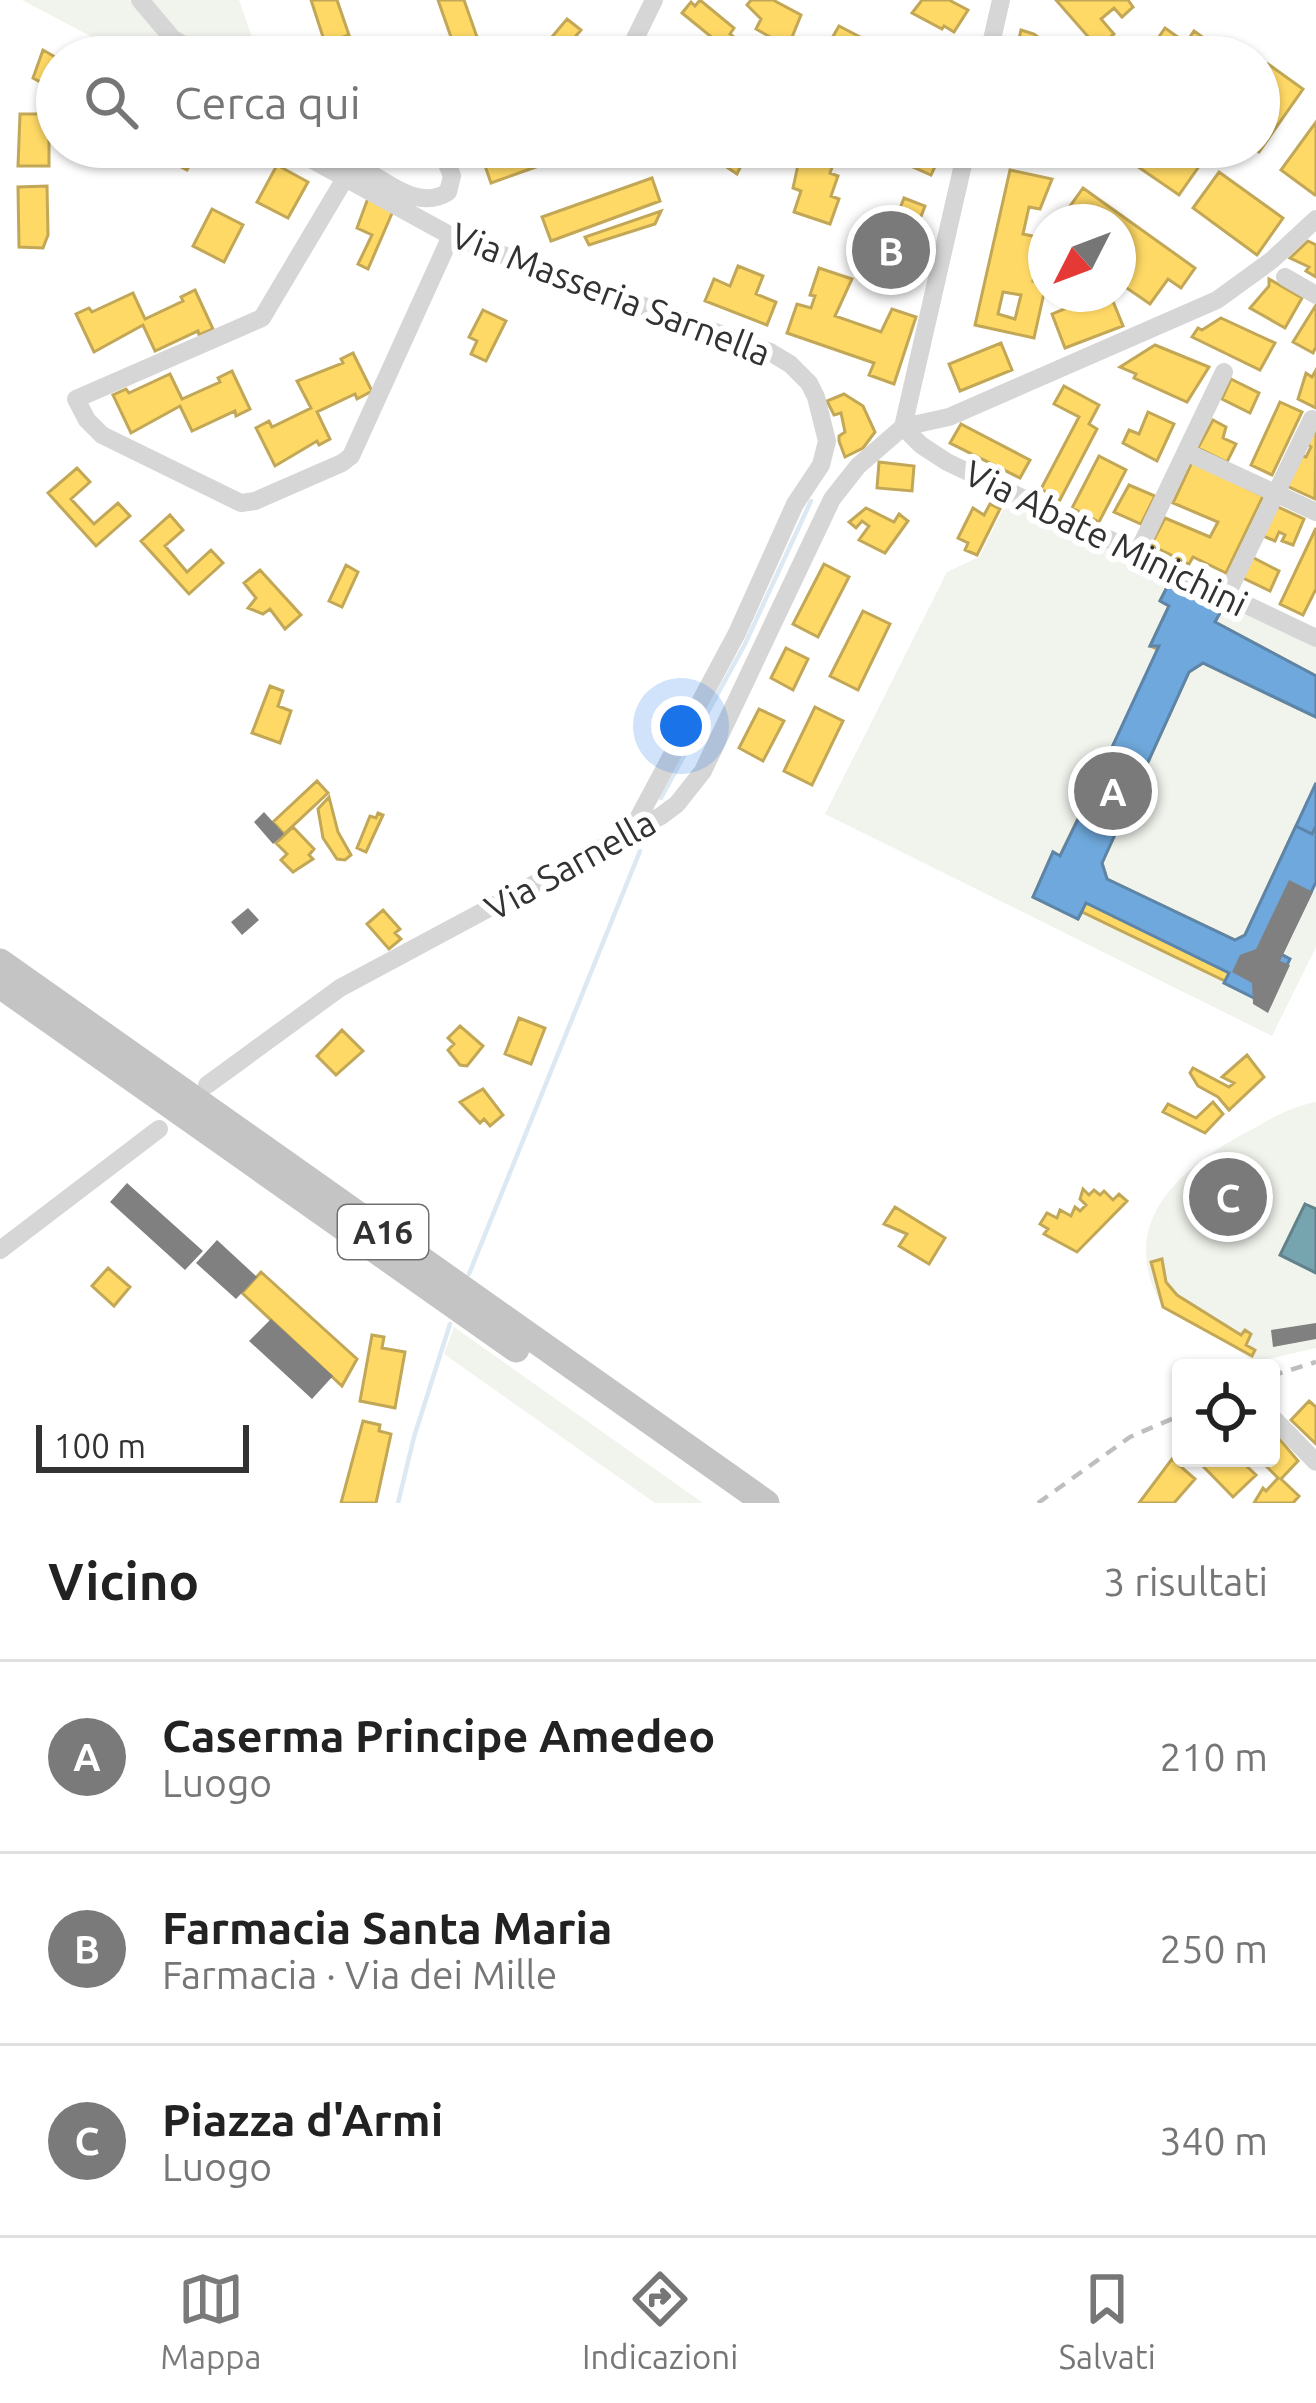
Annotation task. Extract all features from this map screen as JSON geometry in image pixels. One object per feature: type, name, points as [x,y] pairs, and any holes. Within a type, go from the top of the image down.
[{"type":"highway","name":"A16","points":[[0,962],[766,1503]]},
{"type":"highway","name":"A16","points":[[0,985],[734,1503]]},
{"type":"street","points":[[140,0],[170,36]]},
{"type":"street","points":[[636,36],[654,0]]},
{"type":"street","points":[[993,36],[1001,0]]},
{"type":"street","name":"Via Masseria Sarnella","points":[[328,168],[452,236],[770,352],[790,364],[816,397],[827,441],[809,486],[795,504],[705,697],[633,828]]},
{"type":"street","points":[[358,168],[344,177],[262,319],[76,400],[86,420],[102,436],[241,502],[255,501],[342,463],[351,456],[452,236]]},
{"type":"street","points":[[362,168],[422,201],[436,200],[448,192],[449,168]]},
{"type":"street","points":[[963,168],[903,427],[950,417],[1217,300],[1272,260],[1316,219]]},
{"type":"street","points":[[1285,277],[1316,295]]},
{"type":"street","points":[[1137,554],[1224,372]]},
{"type":"street","points":[[1226,596],[1312,419]]},
{"type":"street","name":"Via Sarnella","points":[[207,1084],[340,988],[475,919],[677,804],[703,770],[832,499],[847,476],[903,427]]},
{"type":"street","name":"Via Abate Minichini","points":[[903,427],[946,462],[1314,633]]},
{"type":"street","points":[[1186,452],[1316,512]]},
{"type":"street","points":[[809,486],[832,499]]},
{"type":"street","points":[[0,1250],[159,1129]]},
{"type":"street","points":[[1280,1425],[1316,1462]]},
{"type":"shaded area","points":[[22,0],[130,0],[162,36],[90,36]]},
{"type":"shaded area","points":[[148,0],[239,0],[252,36],[185,36]]},
{"type":"shaded area","points":[[1008,500],[1316,644],[1316,947],[1272,1036],[825,814],[947,572],[979,557]]},
{"type":"shaded area","points":[[1316,1102],[1316,1348],[1251,1359],[1160,1302],[1146,1247],[1151,1222],[1179,1180],[1223,1146],[1297,1107]]},
{"type":"shaded area","points":[[454,1327],[703,1503],[655,1503],[444,1354]]},
{"type":"building: Abitazioni","points":[[311,0],[337,0],[349,35],[323,36]]},
{"type":"building: Abitazioni","points":[[438,0],[464,0],[477,36],[451,36]]},
{"type":"building: Abitazioni","points":[[700,0],[734,28],[732,36],[710,36],[682,13],[691,2],[695,6]]},
{"type":"building: Abitazioni","points":[[751,0],[773,0],[801,15],[792,36],[768,36],[756,29],[761,19],[747,5]]},
{"type":"building: Abitazioni","points":[[922,0],[949,0],[968,10],[954,32],[912,13]]},
{"type":"building: Abitazioni","points":[[1056,0],[1128,0],[1133,7],[1122,17],[1114,8],[1101,19],[1114,34],[1088,36]]},
{"type":"building: Abitazioni","points":[[567,19],[581,30],[576,36],[553,36]]},
{"type":"building: Abitazioni","points":[[839,26],[858,36],[833,36]]},
{"type":"building: Abitazioni","points":[[1280,73],[1303,89],[1280,122]]},
{"type":"building: Abitazioni","points":[[20,114],[36,114],[36,166],[18,166]]},
{"type":"building: Abitazioni","points":[[1316,122],[1316,194],[1315,195],[1281,170]]},
{"type":"building: Abitazioni","points":[[275,168],[308,182],[288,218],[257,202]]},
{"type":"building: Abitazioni","points":[[486,168],[533,168],[491,183]]},
{"type":"building: Abitazioni","points":[[797,168],[832,168],[830,173],[838,176],[831,196],[839,199],[830,224],[794,212],[801,191],[793,188]]},
{"type":"building: Abitazioni","points":[[1140,168],[1198,168],[1179,195]]},
{"type":"building: Abitazioni","points":[[1010,170],[1052,179],[1042,204],[1028,204],[1023,234],[1028,235],[1028,312],[1040,312],[1034,338],[975,325]],"holes":[[[1003,292],[1021,295],[1015,319],[998,314]]]},
{"type":"building: Abitazioni","points":[[1219,172],[1283,218],[1257,255],[1193,208]]},
{"type":"building: Abitazioni","points":[[652,178],[660,201],[551,241],[542,217]]},
{"type":"building: Abitazioni","points":[[47,186],[48,235],[43,248],[19,247],[18,187]]},
{"type":"building: Abitazioni","points":[[1083,188],[1105,204],[1072,204]]},
{"type":"building: Abitazioni","points":[[368,198],[393,211],[368,269],[358,264],[372,235],[357,228]]},
{"type":"building: Abitazioni","points":[[904,198],[925,206],[900,271],[879,264],[890,236],[883,227],[886,218],[895,221]]},
{"type":"building: Abitazioni","points":[[212,209],[243,225],[224,262],[193,246]]},
{"type":"building: Abitazioni","points":[[661,211],[655,224],[589,245],[585,237]]},
{"type":"building: Abitazioni","points":[[1136,226],[1195,268],[1181,288],[1168,279],[1150,304],[1136,294]]},
{"type":"building: Abitazioni","points":[[1308,241],[1316,245],[1316,277],[1306,271],[1309,267],[1290,258]]},
{"type":"building: Abitazioni","points":[[738,266],[763,276],[756,294],[776,302],[767,325],[705,301],[714,279],[730,286]]},
{"type":"building: Abitazioni","points":[[819,268],[852,279],[835,316],[881,332],[892,309],[916,317],[894,384],[869,375],[874,363],[787,333],[797,304],[811,308]]},
{"type":"building: Abitazioni","points":[[1269,279],[1302,298],[1285,328],[1250,308],[1269,286]]},
{"type":"building: Abitazioni","points":[[195,290],[213,329],[155,351],[143,325],[94,352],[76,314],[89,308],[92,312],[133,293],[145,319]]},
{"type":"building: Abitazioni","points":[[1316,305],[1316,347],[1313,353],[1293,342]]},
{"type":"building: Abitazioni","points":[[483,310],[506,321],[486,361],[471,354],[477,341],[469,337]]},
{"type":"building: Abitazioni","points":[[1117,312],[1123,326],[1065,348],[1052,314]]},
{"type":"building: Abitazioni","points":[[1221,318],[1275,343],[1260,370],[1192,337],[1198,328]]},
{"type":"building: Abitazioni","points":[[1001,343],[1012,370],[960,391],[949,364]]},
{"type":"building: Abitazioni","points":[[1155,345],[1209,367],[1187,402],[1120,367]]},
{"type":"building: Abitazioni","points":[[353,353],[372,391],[317,412],[330,439],[319,445],[317,441],[275,466],[256,428],[269,421],[272,427],[311,408],[297,381],[343,363],[341,359]]},
{"type":"building: Abitazioni","points":[[1316,370],[1316,408],[1298,399],[1306,373],[1312,377]]},
{"type":"building: Abitazioni","points":[[232,371],[250,409],[192,431],[180,406],[131,433],[113,395],[126,389],[129,393],[170,374],[182,399],[220,382],[218,378]]},
{"type":"building: Abitazioni","points":[[1231,379],[1259,393],[1250,413],[1222,399]]},
{"type":"building: Abitazioni","points":[[1064,386],[1099,405],[1089,424],[1097,429],[1060,500],[1041,489],[1079,417],[1054,404]]},
{"type":"building: Abitazioni","points":[[844,394],[863,406],[875,432],[863,448],[845,457],[839,441],[845,432],[841,413],[834,415],[827,401]]},
{"type":"building: Abitazioni","points":[[1280,402],[1302,412],[1272,475],[1251,465]]},
{"type":"building: Abitazioni","points":[[1148,412],[1174,424],[1157,461],[1123,443],[1129,430],[1139,434]]},
{"type":"building: Abitazioni","points":[[1213,420],[1226,427],[1223,438],[1236,444],[1227,462],[1198,448]]},
{"type":"building: Abitazioni","points":[[961,424],[1030,460],[1020,478],[950,443]]},
{"type":"building: Abitazioni","points":[[1316,427],[1315,499],[1287,486],[1311,447],[1307,444]]},
{"type":"building: Abitazioni","points":[[1099,456],[1126,470],[1099,522],[1072,508]]},
{"type":"building: Abitazioni","points":[[879,462],[914,466],[912,491],[877,488]]},
{"type":"building: Abitazioni","points":[[1192,462],[1263,496],[1226,573],[1193,557],[1189,564],[1151,545],[1165,518],[1210,537],[1218,522],[1173,503]]},
{"type":"building: Abitazioni","points":[[77,468],[90,482],[71,499],[94,524],[118,503],[130,516],[96,546],[48,493]]},
{"type":"building: Abitazioni","points":[[1129,485],[1155,496],[1141,524],[1114,512]]},
{"type":"building: Abitazioni","points":[[990,504],[1000,509],[977,555],[965,550],[968,543],[958,538],[973,508],[984,515]]},
{"type":"building: Abitazioni","points":[[1276,506],[1304,519],[1293,545],[1282,541],[1285,535],[1279,532],[1275,541],[1263,536]]},
{"type":"building: Abitazioni","points":[[866,508],[894,522],[899,514],[908,521],[885,553],[859,540],[869,526],[862,521],[856,528],[849,522]]},
{"type":"building: Abitazioni","points":[[170,515],[183,530],[165,546],[187,572],[211,550],[223,563],[189,594],[141,541]]},
{"type":"building: Abitazioni","points":[[1316,528],[1316,589],[1303,615],[1280,604]]},
{"type":"building: Abitazioni","points":[[1252,557],[1279,571],[1270,591],[1241,577]]},
{"type":"building: Abitazioni","points":[[824,564],[849,577],[818,637],[793,624]]},
{"type":"building: Abitazioni","points":[[346,565],[358,572],[342,607],[329,601]]},
{"type":"building: Abitazioni","points":[[260,570],[301,615],[285,629],[270,609],[263,614],[248,608],[256,598],[244,583]]},
{"type":"building: Abitazioni","points":[[1170,581],[1221,611],[1215,622],[1316,676],[1316,717],[1203,663],[1189,672],[1102,863],[1107,879],[1235,940],[1245,935],[1296,826],[1312,834],[1256,949],[1240,955],[1227,982],[1082,912],[1078,919],[1033,897],[1053,852],[1060,856],[1159,650],[1150,646],[1169,606],[1160,601]]},
{"type":"building: Abitazioni","points":[[863,611],[890,624],[858,690],[830,676]]},
{"type":"building: Abitazioni","points":[[786,648],[808,659],[793,690],[771,678]]},
{"type":"building: Abitazioni","points":[[270,686],[283,691],[278,706],[291,711],[280,743],[252,733]]},
{"type":"building: Abitazioni","points":[[815,707],[843,721],[812,785],[784,771]]},
{"type":"building: Abitazioni","points":[[759,709],[784,721],[763,761],[739,748]]},
{"type":"building: Abitazioni","points":[[317,781],[328,793],[284,834],[273,822]]},
{"type":"building: Abitazioni","points":[[329,797],[338,832],[351,855],[345,860],[337,859],[323,838],[318,809]]},
{"type":"building: Abitazioni","points":[[378,813],[383,815],[366,852],[357,848],[370,816],[376,818]]},
{"type":"building: Abitazioni","points":[[293,827],[314,849],[309,855],[313,859],[293,872],[281,860],[287,854],[276,843]]},
{"type":"building: Abitazioni","points":[[383,910],[400,929],[395,933],[401,939],[389,949],[367,924]]},
{"type":"building: Abitazioni","points":[[519,1018],[545,1028],[531,1064],[505,1054]]},
{"type":"building: Abitazioni","points":[[460,1026],[483,1046],[467,1066],[460,1065],[448,1050],[454,1044],[448,1038]]},
{"type":"building: Abitazioni","points":[[342,1030],[363,1051],[336,1075],[317,1056]]},
{"type":"building: Abitazioni","points":[[1247,1055],[1264,1077],[1229,1110],[1198,1086],[1190,1073],[1193,1068],[1229,1087],[1234,1083],[1222,1077]]},
{"type":"building: Abitazioni","points":[[483,1089],[503,1115],[490,1126],[484,1119],[480,1123],[460,1102]]},
{"type":"building: Abitazioni","points":[[1213,1102],[1223,1114],[1205,1133],[1163,1112],[1168,1104],[1196,1118]]},
{"type":"building: Abitazioni","points":[[1083,1189],[1089,1195],[1104,1191],[1113,1200],[1119,1194],[1127,1201],[1077,1252],[1044,1234],[1048,1229],[1040,1224],[1047,1213],[1057,1218],[1060,1210],[1071,1216],[1075,1207],[1080,1211],[1086,1205],[1080,1199]]},
{"type":"building: Abitazioni","points":[[895,1207],[945,1238],[929,1264],[899,1246],[907,1234],[884,1224]]},
{"type":"building: Abitazioni","points":[[1162,1259],[1166,1282],[1177,1295],[1241,1335],[1245,1330],[1251,1334],[1246,1345],[1255,1350],[1252,1356],[1163,1307],[1151,1262]]},
{"type":"building: Abitazioni","points":[[108,1268],[130,1287],[114,1306],[92,1286]]},
{"type":"building: Abitazioni","points":[[261,1272],[357,1359],[342,1386],[242,1293]]},
{"type":"building: Abitazioni","points":[[372,1335],[384,1337],[382,1348],[405,1352],[395,1408],[360,1401]]},
{"type":"building: Abitazioni","points":[[1309,1401],[1316,1407],[1316,1444],[1291,1420]]},
{"type":"building: Abitazioni","points":[[363,1421],[391,1434],[376,1503],[341,1503]]},
{"type":"building: Abitazioni","points":[[1280,1440],[1298,1461],[1281,1479],[1299,1496],[1293,1503],[1254,1503],[1263,1488],[1266,1491],[1278,1478],[1267,1467],[1280,1467]]},
{"type":"building: Abitazioni","points":[[1172,1459],[1172,1467],[1181,1467],[1195,1479],[1174,1503],[1139,1503]]},
{"type":"building: Abitazioni","points":[[1204,1467],[1248,1467],[1256,1475],[1233,1497]]},
{"type":"building: Scuole","points":[[1170,581],[1221,611],[1215,622],[1316,676],[1316,717],[1203,663],[1189,672],[1102,863],[1107,879],[1235,940],[1245,935],[1316,783],[1316,882],[1281,954],[1290,959],[1268,1005],[1224,983],[1229,973],[1086,903],[1078,919],[1033,897],[1053,852],[1060,856],[1159,646],[1150,646],[1169,606],[1160,601]]},
{"type":"building: Scuole","points":[[1316,783],[1316,826],[1312,834],[1296,826]]},
{"type":"building: Pubblico","points":[[1305,1204],[1316,1209],[1316,1273],[1280,1255]]},
{"type":"building: Altro","points":[[264,812],[284,834],[273,844],[254,822]]},
{"type":"building: Altro","points":[[1289,880],[1313,892],[1280,961],[1290,965],[1268,1013],[1253,1004],[1252,983],[1232,972],[1240,955],[1256,949]]},
{"type":"building: Altro","points":[[248,908],[259,920],[242,935],[231,922]]},
{"type":"building: Altro","points":[[127,1183],[203,1251],[185,1270],[110,1202]]},
{"type":"building: Altro","points":[[217,1240],[257,1277],[236,1299],[196,1263]]},
{"type":"building: Altro","points":[[271,1319],[333,1376],[312,1399],[249,1341]]},
{"type":"building: Altro","points":[[1316,1323],[1316,1339],[1273,1347],[1271,1330]]},
{"type":"waterway","points":[[661,798],[745,644],[811,501]]},
{"type":"waterway","points":[[469,1274],[640,851]]},
{"type":"waterway","points":[[398,1503],[450,1324]]},
{"type":"railway","points":[[1280,1373],[1316,1362]]},
{"type":"railway","points":[[1038,1503],[1130,1437],[1172,1419]]},
{"type":"place","name":"Farmacia Santa Maria","points":[[891,250]]},
{"type":"place","name":"Caserma Principe Amedeo","points":[[1113,791]]},
{"type":"place","name":"Piazza d'Armi","points":[[1228,1197]]}]
